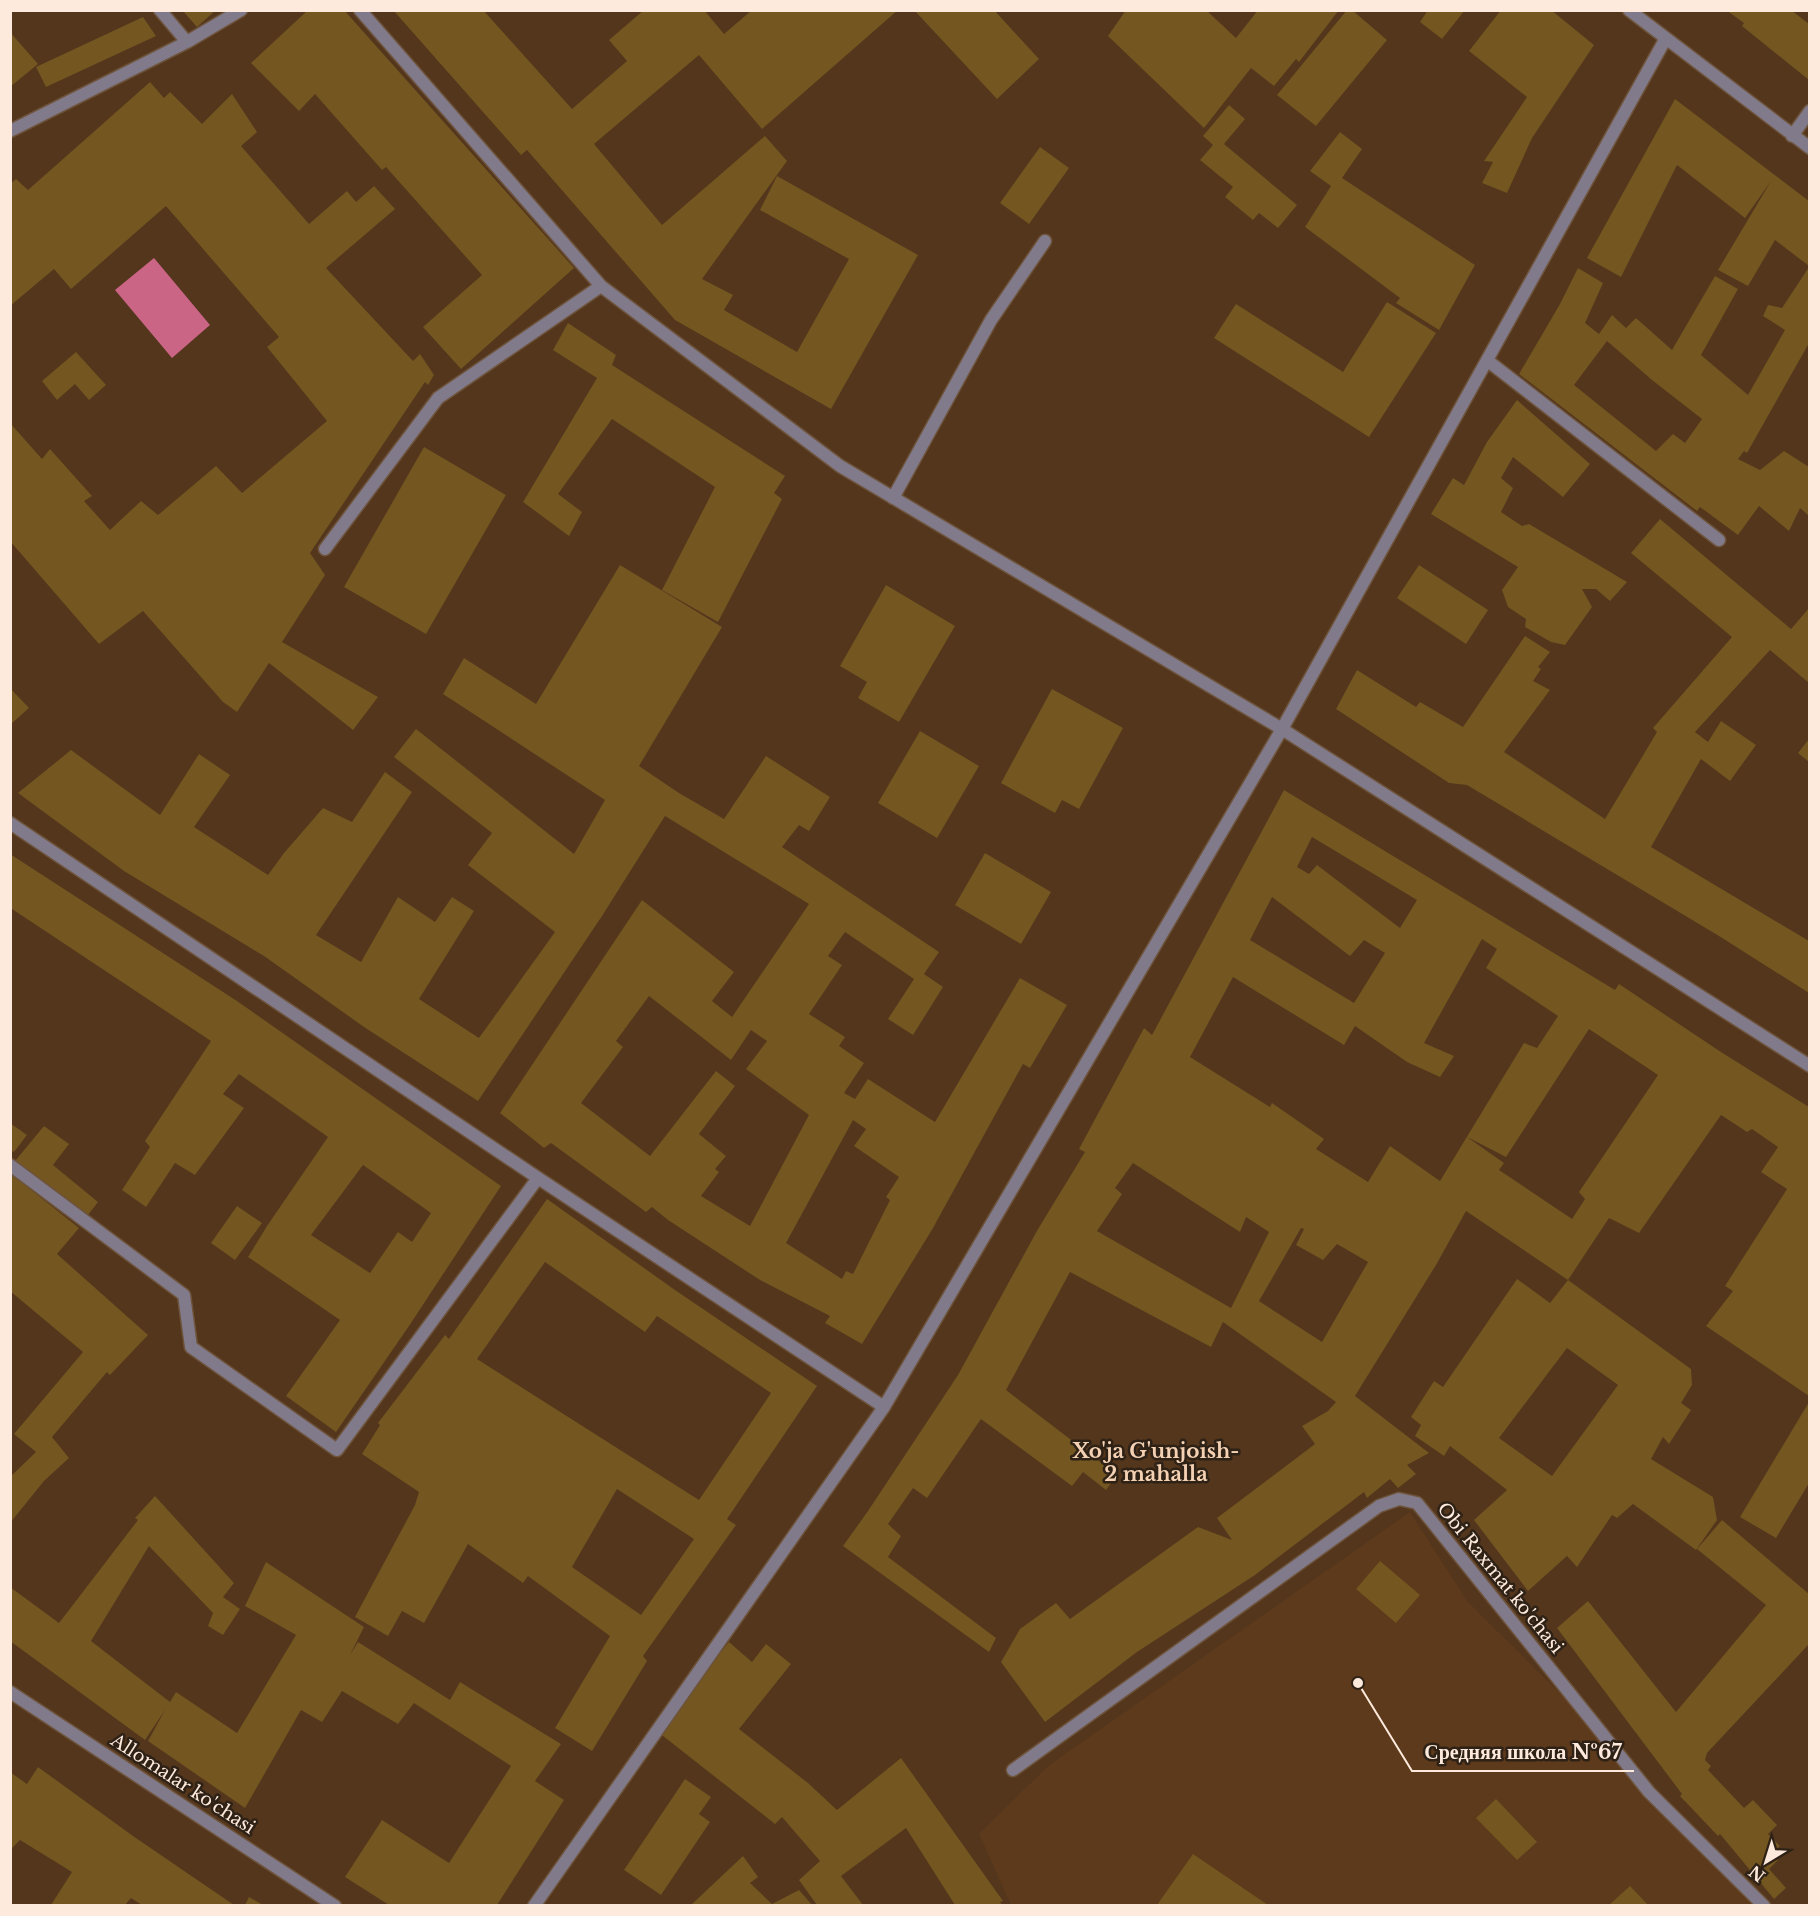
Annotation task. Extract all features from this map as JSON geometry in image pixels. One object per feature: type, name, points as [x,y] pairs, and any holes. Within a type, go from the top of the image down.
[{"type":"street","points":[[160,10],[186,42]]},
{"type":"street","points":[[10,131],[186,42],[241,10]]},
{"type":"street","points":[[360,10],[601,286],[840,466],[1282,729],[1809,1066]]},
{"type":"street","points":[[1629,10],[1809,148]]},
{"type":"street","points":[[534,1905],[884,1407],[1282,729],[1666,38]]},
{"type":"street","points":[[1792,136],[1809,111]]},
{"type":"street","points":[[893,498],[991,320],[1045,241]]},
{"type":"street","points":[[325,549],[438,398],[601,286]]},
{"type":"street","points":[[1488,361],[1719,540]]},
{"type":"street","points":[[10,823],[538,1178],[884,1407]]},
{"type":"street","points":[[10,1165],[184,1295],[191,1347],[337,1450],[538,1178]]},
{"type":"street","name":"Obi Raxmat ko'chasi","points":[[1013,1770],[1379,1506],[1399,1499],[1417,1503],[1649,1792],[1764,1905]]},
{"type":"street","name":"Allomalar ko'chasi","points":[[10,1692],[335,1905]]},
{"type":"shaded area","points":[[154,258],[210,325],[172,358],[115,290]]},
{"type":"shaded area","points":[[1410,1512],[1467,1601],[1773,1905],[1011,1905],[979,1834],[1048,1766]]},
{"type":"building","points":[[182,10],[216,10],[197,27]]},
{"type":"building","points":[[308,10],[344,10],[574,268],[461,369],[423,327],[482,275],[386,167],[382,170],[315,94],[299,111],[251,63]]},
{"type":"building","points":[[393,10],[483,10],[572,109],[627,61],[609,40],[644,10],[704,10],[724,34],[752,10],[898,10],[762,129],[699,55],[594,144],[662,225],[765,136],[787,161],[702,279],[733,295],[724,310],[797,352],[849,259],[760,210],[777,176],[918,255],[831,409],[675,320],[527,150],[521,155]]},
{"type":"building","points":[[914,10],[994,10],[1039,59],[997,99]]},
{"type":"building","points":[[1126,10],[1206,10],[1236,38],[1258,10],[1339,10],[1299,62],[1296,59],[1274,86],[1251,68],[1204,128],[1108,36]]},
{"type":"building","points":[[1347,10],[1352,10],[1387,40],[1316,126],[1277,95]]},
{"type":"building","points":[[1428,10],[1465,10],[1442,39],[1420,22]]},
{"type":"building","points":[[1501,10],[1551,10],[1594,45],[1532,138],[1507,193],[1482,183],[1493,162],[1484,161],[1527,97],[1469,51]]},
{"type":"building","points":[[1726,10],[1791,10],[1809,24],[1809,80],[1742,26],[1744,23]]},
{"type":"building","points":[[143,17],[156,36],[46,87],[36,67]]},
{"type":"building","points":[[10,32],[38,64],[10,87]]},
{"type":"building","points":[[150,82],[164,98],[170,92],[202,124],[232,94],[257,132],[241,146],[309,224],[347,191],[356,202],[374,186],[395,209],[326,268],[413,361],[420,354],[434,375],[428,385],[425,382],[310,553],[325,575],[282,642],[378,697],[353,730],[269,663],[237,712],[223,702],[143,611],[99,644],[10,541],[10,423],[42,459],[50,449],[92,496],[84,501],[110,530],[141,501],[158,515],[216,466],[242,493],[327,421],[267,347],[279,337],[166,206],[71,289],[54,269],[10,306],[10,184],[16,179],[28,190]]},
{"type":"building","points":[[1675,99],[1809,201],[1809,266],[1775,240],[1748,286],[1718,270],[1771,181],[1745,218],[1677,165],[1621,277],[1587,258]]},
{"type":"building","points":[[1229,105],[1245,119],[1224,144],[1297,205],[1278,228],[1259,213],[1253,220],[1225,197],[1233,187],[1200,160],[1213,145],[1203,136]]},
{"type":"building","points":[[1340,132],[1362,149],[1342,178],[1475,265],[1439,330],[1396,303],[1400,298],[1305,227],[1331,186],[1310,171]]},
{"type":"building","points":[[1040,147],[1069,168],[1029,224],[1000,203]]},
{"type":"building","points":[[1809,267],[1809,343],[1747,453],[1744,451],[1738,459],[1760,470],[1784,451],[1809,467],[1809,516],[1800,508],[1789,531],[1759,506],[1738,535],[1700,507],[1697,511],[1519,374],[1578,268],[1603,283],[1585,323],[1599,334],[1612,315],[1626,328],[1636,318],[1672,350],[1715,276],[1738,289],[1701,355],[1748,395],[1785,330],[1763,316],[1768,305],[1782,308]],"holes":[[[1607,341],[1702,419],[1685,443],[1673,434],[1656,451],[1574,385]]]},
{"type":"building","points":[[1387,302],[1436,333],[1369,437],[1214,338],[1236,304],[1343,372]]},
{"type":"building","points":[[568,323],[616,355],[612,365],[785,476],[774,493],[782,499],[718,622],[662,590],[715,487],[612,419],[558,494],[582,512],[569,536],[523,502],[597,378],[553,350]]},
{"type":"building","points":[[76,352],[106,385],[89,400],[75,384],[57,400],[42,381]]},
{"type":"building","points":[[1517,400],[1590,464],[1563,497],[1513,457],[1501,478],[1513,488],[1501,512],[1522,526],[1529,524],[1627,582],[1610,601],[1596,589],[1582,589],[1592,607],[1565,645],[1551,642],[1525,627],[1526,619],[1508,607],[1502,590],[1518,567],[1431,514],[1453,478],[1464,485],[1487,442]]},
{"type":"building","points":[[424,447],[506,495],[426,634],[344,587]]},
{"type":"building","points":[[1660,519],[1791,629],[1809,608],[1809,683],[1770,650],[1695,732],[1708,742],[1721,721],[1756,745],[1730,781],[1701,759],[1651,847],[1809,941],[1809,993],[1719,936],[1467,785],[1449,783],[1336,709],[1357,670],[1416,707],[1420,702],[1463,727],[1525,636],[1550,652],[1538,667],[1541,669],[1533,681],[1550,690],[1504,752],[1605,819],[1657,732],[1653,728],[1732,637],[1631,553]]},
{"type":"building","points":[[620,565],[722,627],[639,766],[724,819],[766,756],[830,797],[809,831],[799,825],[782,847],[939,952],[924,974],[943,987],[913,1035],[888,1019],[914,979],[845,932],[828,956],[842,965],[809,1014],[845,1037],[839,1046],[864,1063],[844,1093],[855,1099],[868,1079],[935,1122],[1020,978],[1067,1005],[1030,1068],[1023,1064],[933,1228],[862,1344],[825,1323],[830,1316],[760,1280],[668,1220],[652,1207],[646,1212],[551,1143],[544,1148],[500,1113],[642,900],[734,972],[712,1001],[732,1017],[809,904],[665,816],[602,916],[478,1101],[364,1027],[264,956],[124,871],[18,793],[71,750],[160,815],[199,754],[230,775],[194,827],[268,875],[323,808],[352,822],[385,772],[412,792],[316,935],[361,962],[398,897],[435,922],[452,897],[474,911],[419,999],[479,1038],[555,932],[468,865],[492,833],[394,757],[416,729],[574,854],[605,800],[443,694],[464,658],[536,704]],"holes":[[[649,996],[731,1060],[751,1030],[767,1041],[746,1069],[809,1115],[750,1226],[701,1196],[719,1172],[715,1169],[726,1156],[699,1134],[735,1086],[716,1071],[650,1156],[581,1103],[623,1047],[616,1041]],[[853,1120],[866,1129],[854,1146],[899,1177],[886,1197],[890,1200],[853,1274],[846,1271],[842,1279],[786,1243]]]},
{"type":"building","points":[[1419,565],[1488,610],[1466,644],[1397,598]]},
{"type":"building","points":[[886,585],[955,626],[899,722],[858,698],[867,682],[840,666]]},
{"type":"building","points":[[10,688],[29,708],[10,725]]},
{"type":"building","points":[[1052,689],[1123,728],[1079,809],[1062,800],[1055,813],[1001,783]]},
{"type":"building","points":[[920,731],[979,766],[937,838],[878,803]]},
{"type":"building","points":[[1809,739],[1809,762],[1798,753]]},
{"type":"building","points":[[1284,790],[1615,990],[1619,984],[1809,1107],[1809,1396],[1706,1326],[1733,1291],[1725,1286],[1787,1189],[1761,1172],[1778,1147],[1752,1129],[1747,1132],[1721,1115],[1639,1233],[1609,1218],[1568,1280],[1466,1211],[1436,1265],[1355,1396],[1429,1453],[1407,1465],[1416,1474],[1398,1488],[1390,1479],[1367,1498],[1364,1492],[1255,1575],[1137,1652],[1045,1722],[1001,1662],[1020,1629],[1056,1603],[1070,1619],[1198,1527],[1232,1540],[1217,1518],[1315,1444],[1302,1426],[1328,1411],[1336,1402],[1223,1322],[1211,1347],[1070,1272],[1006,1390],[1117,1475],[1106,1490],[1083,1472],[1072,1486],[981,1419],[927,1498],[913,1488],[888,1524],[901,1536],[888,1557],[996,1638],[989,1652],[843,1546],[958,1375],[1038,1229],[1085,1152],[1079,1149],[1144,1028],[1152,1035]],"holes":[[[1312,837],[1417,900],[1400,928],[1317,865],[1309,874],[1297,867]],[[1272,897],[1350,956],[1364,940],[1385,953],[1354,1003],[1250,940]],[[1482,939],[1497,949],[1486,968],[1558,1016],[1537,1048],[1524,1043],[1440,1181],[1390,1146],[1368,1182],[1316,1149],[1324,1139],[1272,1103],[1270,1107],[1190,1057],[1233,977],[1344,1045],[1355,1026],[1407,1062],[1440,1077],[1454,1056],[1424,1043]],[[1589,1029],[1658,1075],[1579,1192],[1585,1199],[1572,1219],[1499,1170],[1504,1163],[1467,1137],[1506,1157]],[[1133,1163],[1240,1232],[1246,1217],[1269,1232],[1231,1308],[1097,1231],[1122,1194],[1115,1188]],[[1301,1228],[1304,1229],[1296,1245],[1323,1260],[1337,1244],[1368,1262],[1322,1342],[1259,1301]]]},
{"type":"building","points":[[985,853],[1051,892],[1021,944],[955,905]]},
{"type":"building","points":[[10,854],[237,1001],[501,1186],[336,1432],[286,1396],[340,1320],[248,1257],[328,1137],[239,1074],[223,1094],[244,1108],[195,1175],[175,1163],[146,1207],[122,1190],[150,1147],[145,1141],[211,1041],[12,909],[10,912]],"holes":[[[363,1165],[431,1213],[412,1242],[398,1232],[370,1273],[311,1235]]]},
{"type":"building","points":[[10,1123],[27,1135],[14,1152],[10,1150]]},
{"type":"building","points":[[44,1126],[69,1144],[53,1165],[98,1202],[88,1215],[15,1161]]},
{"type":"building","points":[[10,1173],[79,1228],[57,1254],[148,1335],[110,1375],[107,1372],[52,1437],[69,1458],[44,1481],[10,1523],[10,1477],[36,1452],[14,1434],[83,1352],[10,1291]]},
{"type":"building","points":[[547,1199],[675,1290],[817,1386],[727,1519],[736,1525],[643,1656],[647,1661],[592,1751],[555,1728],[610,1636],[528,1576],[523,1583],[468,1544],[424,1623],[402,1611],[388,1636],[355,1617],[415,1505],[419,1492],[362,1454],[380,1425],[378,1423],[445,1335],[449,1339]],"holes":[[[545,1262],[645,1332],[657,1316],[771,1393],[699,1500],[477,1359]],[[617,1489],[694,1539],[641,1615],[572,1567]]]},
{"type":"building","points":[[237,1206],[262,1223],[235,1260],[211,1243]]},
{"type":"building","points":[[1517,1279],[1550,1303],[1568,1280],[1691,1369],[1692,1385],[1681,1403],[1691,1410],[1669,1444],[1663,1437],[1651,1459],[1713,1497],[1717,1520],[1696,1550],[1633,1504],[1617,1518],[1612,1515],[1577,1567],[1567,1556],[1528,1591],[1474,1520],[1507,1490],[1450,1446],[1444,1456],[1415,1436],[1421,1425],[1411,1417],[1434,1381],[1443,1387]],"holes":[[[1567,1348],[1618,1385],[1552,1476],[1499,1438]]]},
{"type":"building","points":[[1809,1402],[1809,1483],[1776,1538],[1740,1517]]},
{"type":"building","points":[[155,1496],[234,1583],[223,1597],[240,1609],[223,1635],[208,1626],[213,1613],[149,1546],[91,1641],[170,1702],[176,1692],[237,1733],[296,1635],[245,1606],[266,1562],[364,1627],[350,1655],[358,1642],[450,1700],[460,1682],[561,1744],[535,1781],[564,1800],[497,1905],[389,1905],[345,1877],[382,1820],[449,1863],[511,1766],[414,1703],[398,1724],[342,1691],[322,1722],[301,1710],[245,1808],[148,1741],[165,1710],[145,1740],[10,1641],[10,1587],[59,1623],[138,1520],[135,1518]]},
{"type":"building","points":[[1722,1520],[1809,1594],[1809,1644],[1707,1753],[1705,1760],[1711,1766],[1708,1770],[1744,1808],[1753,1800],[1777,1825],[1768,1834],[1780,1846],[1772,1853],[1778,1860],[1769,1869],[1786,1888],[1774,1899],[1720,1834],[1718,1836],[1680,1796],[1682,1794],[1557,1628],[1588,1601],[1676,1712],[1766,1605],[1697,1549]]},
{"type":"building","points":[[1380,1561],[1420,1595],[1396,1623],[1356,1589]]},
{"type":"building","points":[[729,1642],[752,1662],[766,1644],[791,1664],[739,1729],[808,1783],[837,1810],[901,1758],[1003,1901],[1000,1902],[1002,1905],[955,1905],[906,1828],[841,1876],[863,1905],[817,1905],[799,1880],[820,1861],[782,1817],[775,1824],[658,1732]]},
{"type":"building","points":[[38,1767],[234,1905],[142,1905],[131,1898],[125,1905],[51,1905],[72,1872],[20,1840],[10,1850],[10,1772],[27,1784]]},
{"type":"building","points":[[685,1779],[711,1797],[699,1814],[710,1822],[661,1895],[624,1870]]},
{"type":"building","points":[[1496,1799],[1537,1842],[1517,1860],[1476,1818]]},
{"type":"building","points":[[1193,1854],[1268,1905],[1157,1905]]},
{"type":"building","points":[[743,1856],[758,1877],[750,1883],[772,1904],[799,1890],[812,1905],[691,1905]]},
{"type":"building","points":[[1630,1886],[1648,1905],[1609,1905]]},
{"type":"building","points":[[249,1897],[263,1905],[245,1905]]},
{"type":"place","name":"Средняя школа №67","points":[[1358,1683]]},
{"type":"district","name":"Xo'ja G'unjoish- 2 mahalla","points":[[1156,1462]]}]
